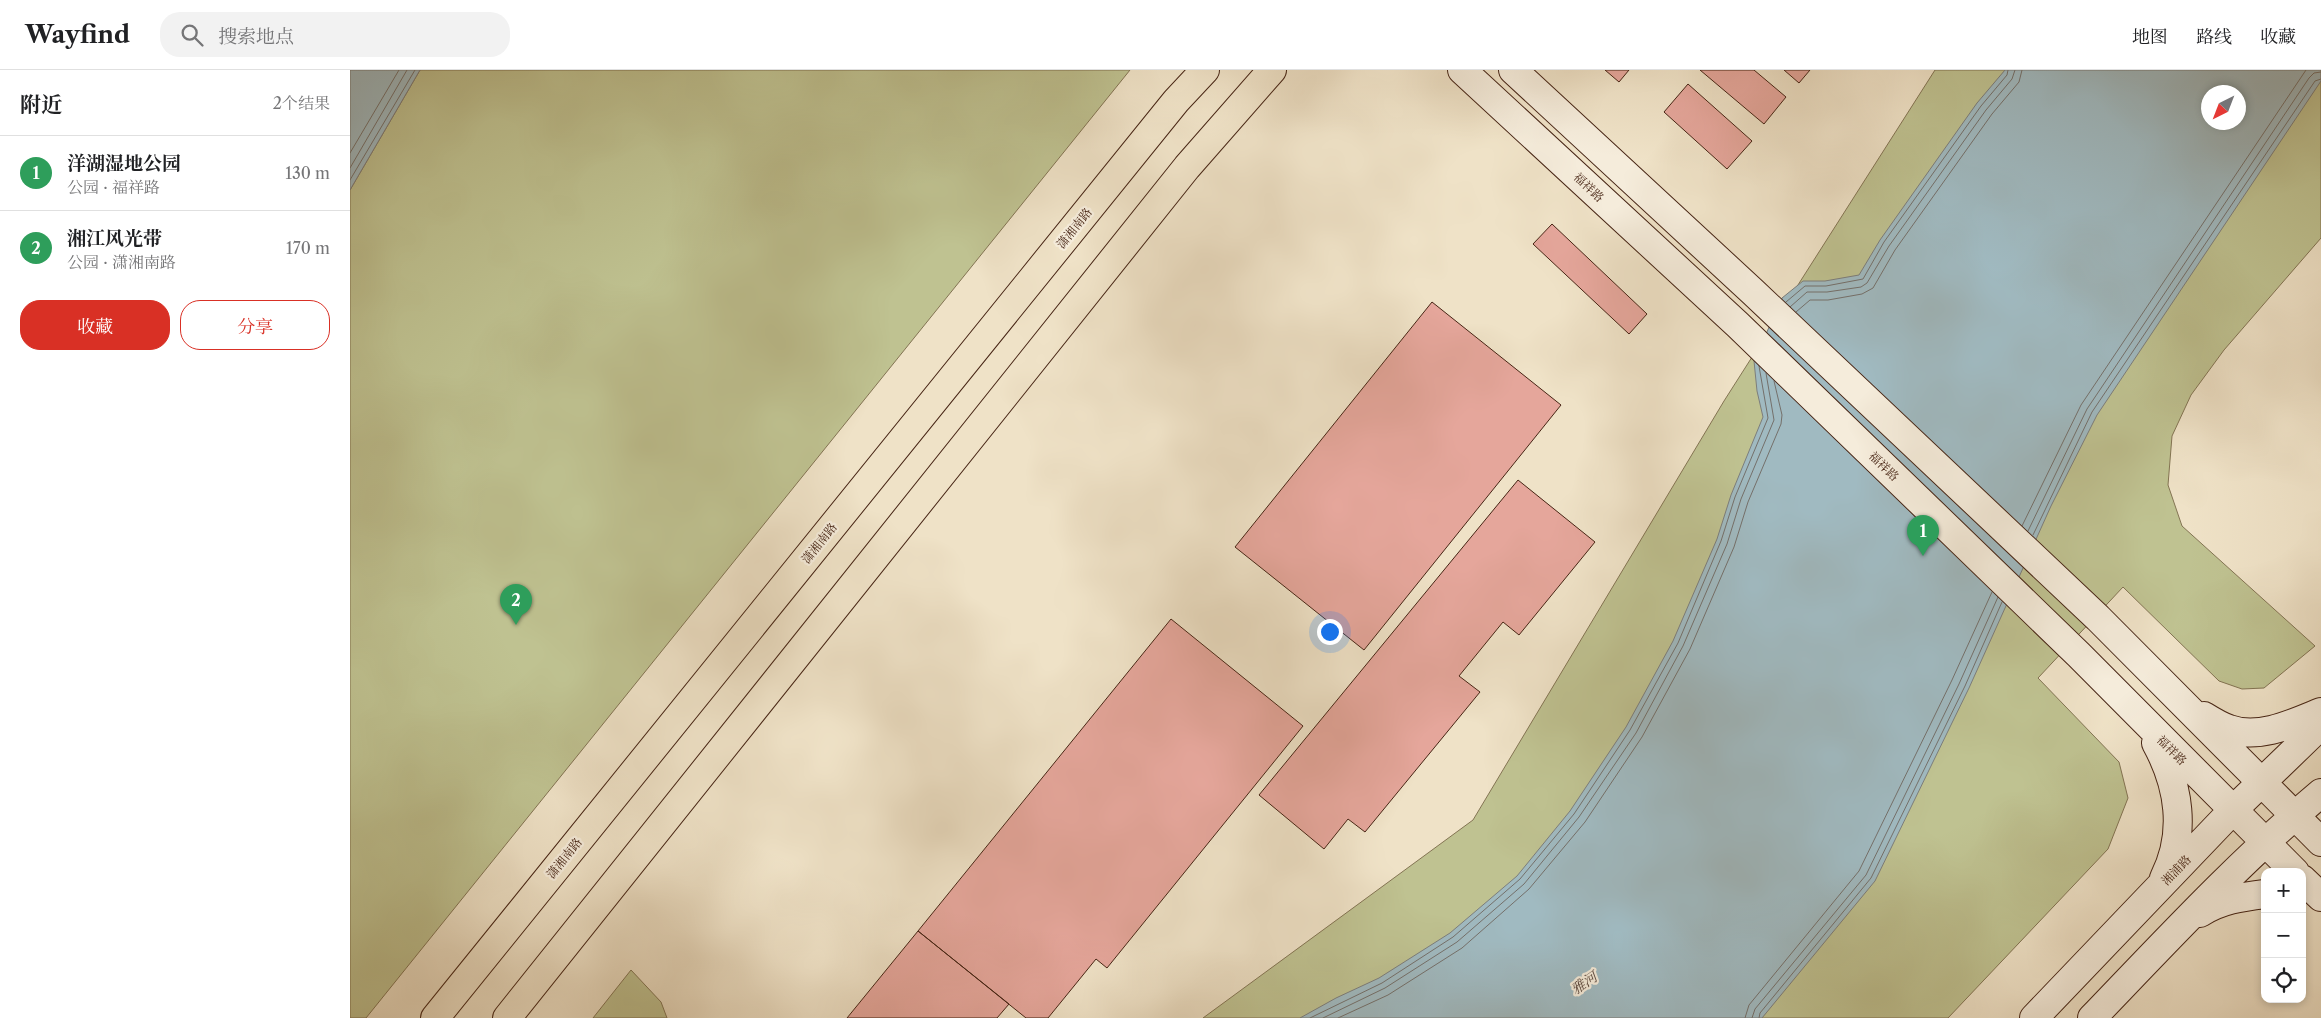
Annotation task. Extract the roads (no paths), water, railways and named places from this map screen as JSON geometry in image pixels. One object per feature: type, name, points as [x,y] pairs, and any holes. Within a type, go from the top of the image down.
[{"type":"main road","name":"潇湘南路","points":[[435,1018],[1158,124],[1205,70]]},
{"type":"main road","points":[[507,1018],[1181,174],[1272,70]]},
{"type":"main road","name":"福祥路","points":[[1462,70],[1738,325],[2079,655],[2232,811],[2291,868]]},
{"type":"main road","points":[[1516,72],[1753,292],[2098,618],[2321,842]]},
{"type":"main road","points":[[2169,690],[2205,717],[2230,730],[2258,732],[2289,725],[2321,712]]},
{"type":"main road","points":[[2130,707],[2155,741],[2169,766],[2176,797],[2178,828],[2174,856],[2164,877],[2148,898]]},
{"type":"main road","name":"湘浦路","points":[[2034,1018],[2232,811],[2321,725]]},
{"type":"main road","points":[[2092,1018],[2264,842],[2321,793]]},
{"type":"main road","points":[[2306,883],[2321,897]]},
{"type":"main road","points":[[2178,929],[2213,904],[2261,895]]},
{"type":"main road","points":[[2306,901],[2321,905]]},
{"type":"water","points":[[350,70],[420,70],[350,190]]},
{"type":"water","name":"雅河","points":[[2005,70],[2321,70],[2321,81],[2097,415],[2051,506],[1969,688],[1875,881],[1762,1018],[1300,1018],[1336,998],[1379,978],[1450,933],[1517,876],[1570,811],[1626,727],[1673,641],[1717,539],[1731,495],[1763,417],[1757,391],[1754,361],[1782,298],[1803,281],[1825,281],[1859,275],[1880,240],[1977,103]]},
{"type":"place","name":"洋湖湿地公园","points":[[1923,556]]},
{"type":"place","name":"湘江风光带","points":[[516,625]]}]
